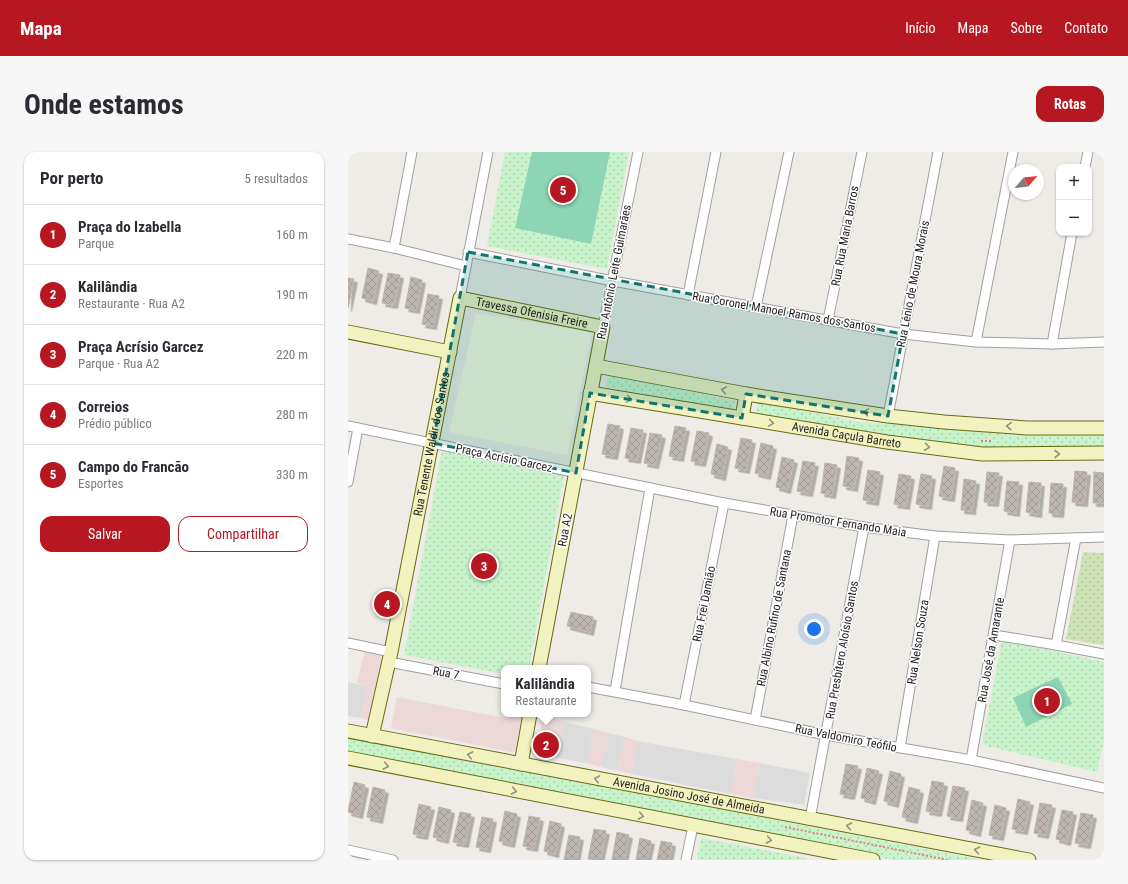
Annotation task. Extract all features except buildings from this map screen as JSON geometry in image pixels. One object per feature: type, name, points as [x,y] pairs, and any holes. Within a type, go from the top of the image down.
[{"type":"street","points":[[394,248],[412,152]]},
{"type":"street","name":"Rua Tenente Waldir dos Santos","points":[[372,736],[390,657],[433,443],[488,152]]},
{"type":"street","name":"Rua Antônio Leite Guimarães","points":[[590,393],[638,152]]},
{"type":"street","points":[[688,295],[716,152]]},
{"type":"street","points":[[756,307],[789,152]]},
{"type":"street","name":"Rua Rua Maria Barros","points":[[828,320],[862,152]]},
{"type":"street","name":"Rua Lênio de Moura Morais","points":[[888,416],[938,152]]},
{"type":"street","points":[[976,342],[1013,152]]},
{"type":"street","points":[[1086,164],[1088,152]]},
{"type":"street","points":[[1052,344],[1071,236]]},
{"type":"street","points":[[348,240],[394,248],[466,266]]},
{"type":"street","name":"Rua Coronel Manoel Ramos dos Santos","points":[[468,252],[613,281],[903,334],[976,342],[1052,344],[1104,342]]},
{"type":"street","name":"Travessa Ofenisia Freire","points":[[460,298],[603,326]]},
{"type":"street","points":[[348,332],[450,352]]},
{"type":"street","points":[[596,366],[746,394],[888,416],[1027,428],[1104,428]]},
{"type":"street","name":"Avenida Caçula Barreto","points":[[590,393],[887,442],[982,454],[1104,453]]},
{"type":"street","name":"Rua A2","points":[[539,665],[590,393]]},
{"type":"street","points":[[742,418],[746,394]]},
{"type":"street","name":"Praça Acrisio Garcez","points":[[348,426],[576,473]]},
{"type":"street","points":[[348,482],[358,428]]},
{"type":"street","name":"Rua Promotor Fernando Maia","points":[[576,473],[793,516],[935,536],[1010,540],[1104,537]]},
{"type":"street","points":[[615,691],[650,488]]},
{"type":"street","name":"Rua Frei Damião","points":[[684,705],[724,503]]},
{"type":"street","name":"Rua Albino Rufino de Santana","points":[[755,720],[793,516]]},
{"type":"street","name":"Rua Presbítero Aloísio Santos","points":[[810,819],[864,527]]},
{"type":"street","name":"Rua Nelson Souza","points":[[900,748],[935,536]]},
{"type":"street","points":[[1056,644],[1076,538]]},
{"type":"street","name":"Rua José da Amarante","points":[[971,760],[1010,540]]},
{"type":"street","points":[[994,635],[1056,644],[1104,654]]},
{"type":"street","name":"Rua 7","points":[[348,643],[390,657],[501,683]]},
{"type":"street","name":"Rua Valdomiro Teófilo","points":[[591,687],[615,691],[826,735],[971,760],[1104,788]]},
{"type":"street","points":[[521,764],[529,717]]},
{"type":"street","name":"Avenida Josino José de Almeida","points":[[348,731],[1029,860]]},
{"type":"street","points":[[348,758],[872,860]]},
{"type":"street","points":[[686,860],[693,826]]},
{"type":"street","points":[[348,850],[391,860]]},
{"type":"highlighted area","points":[[468,252],[903,334],[888,416],[746,394],[742,418],[590,393],[576,473],[433,443]]},
{"type":"shaded area","points":[[476,313],[592,332],[567,455],[449,432]]},
{"type":"shaded area","points":[[365,650],[382,655],[368,720],[361,718],[367,686],[357,683]]},
{"type":"shaded area","points":[[348,682],[367,686],[361,718],[348,716]]},
{"type":"shaded area","points":[[397,697],[505,718],[522,717],[516,753],[391,728]]},
{"type":"shaded area","points":[[543,717],[555,717],[555,719],[564,722],[557,758],[536,754]]},
{"type":"shaded area","points":[[564,722],[594,729],[586,763],[557,758]]},
{"type":"shaded area","points":[[594,729],[609,733],[601,767],[586,763]]},
{"type":"shaded area","points":[[609,733],[625,737],[617,771],[601,767]]},
{"type":"shaded area","points":[[625,737],[637,741],[632,774],[617,771]]},
{"type":"shaded area","points":[[637,741],[737,759],[731,794],[632,774]]},
{"type":"shaded area","points":[[737,759],[759,763],[753,798],[731,794]]},
{"type":"shaded area","points":[[759,763],[810,773],[804,805],[753,798]]},
{"type":"green space","points":[[505,152],[629,152],[607,269],[487,246]]},
{"type":"green space","points":[[532,152],[610,152],[591,244],[515,228]]},
{"type":"green space","points":[[608,374],[735,401],[734,412],[606,387]]},
{"type":"green space","points":[[758,401],[859,422],[994,429],[1104,430],[1104,448],[984,447],[869,433],[755,416]]},
{"type":"green space","points":[[442,450],[564,476],[530,665],[501,665],[501,673],[404,655]]},
{"type":"green space","points":[[1083,552],[1104,553],[1104,645],[1066,639]]},
{"type":"green space","points":[[1002,640],[1104,662],[1104,740],[1097,772],[982,745]]},
{"type":"green space","points":[[1058,677],[1072,704],[1026,727],[1013,698]]},
{"type":"green space","points":[[348,737],[982,860],[893,860],[348,755]]},
{"type":"green space","points":[[701,838],[806,858],[805,860],[697,860]]},
{"type":"place","name":"Campo do Francão","points":[[563,190]]},
{"type":"place","name":"Praça Acrísio Garcez","points":[[484,566]]},
{"type":"place","name":"Correios","points":[[387,604]]},
{"type":"place","name":"Praça do Izabella","points":[[1047,701]]},
{"type":"place","name":"Kalilândia","points":[[546,745]]}]
